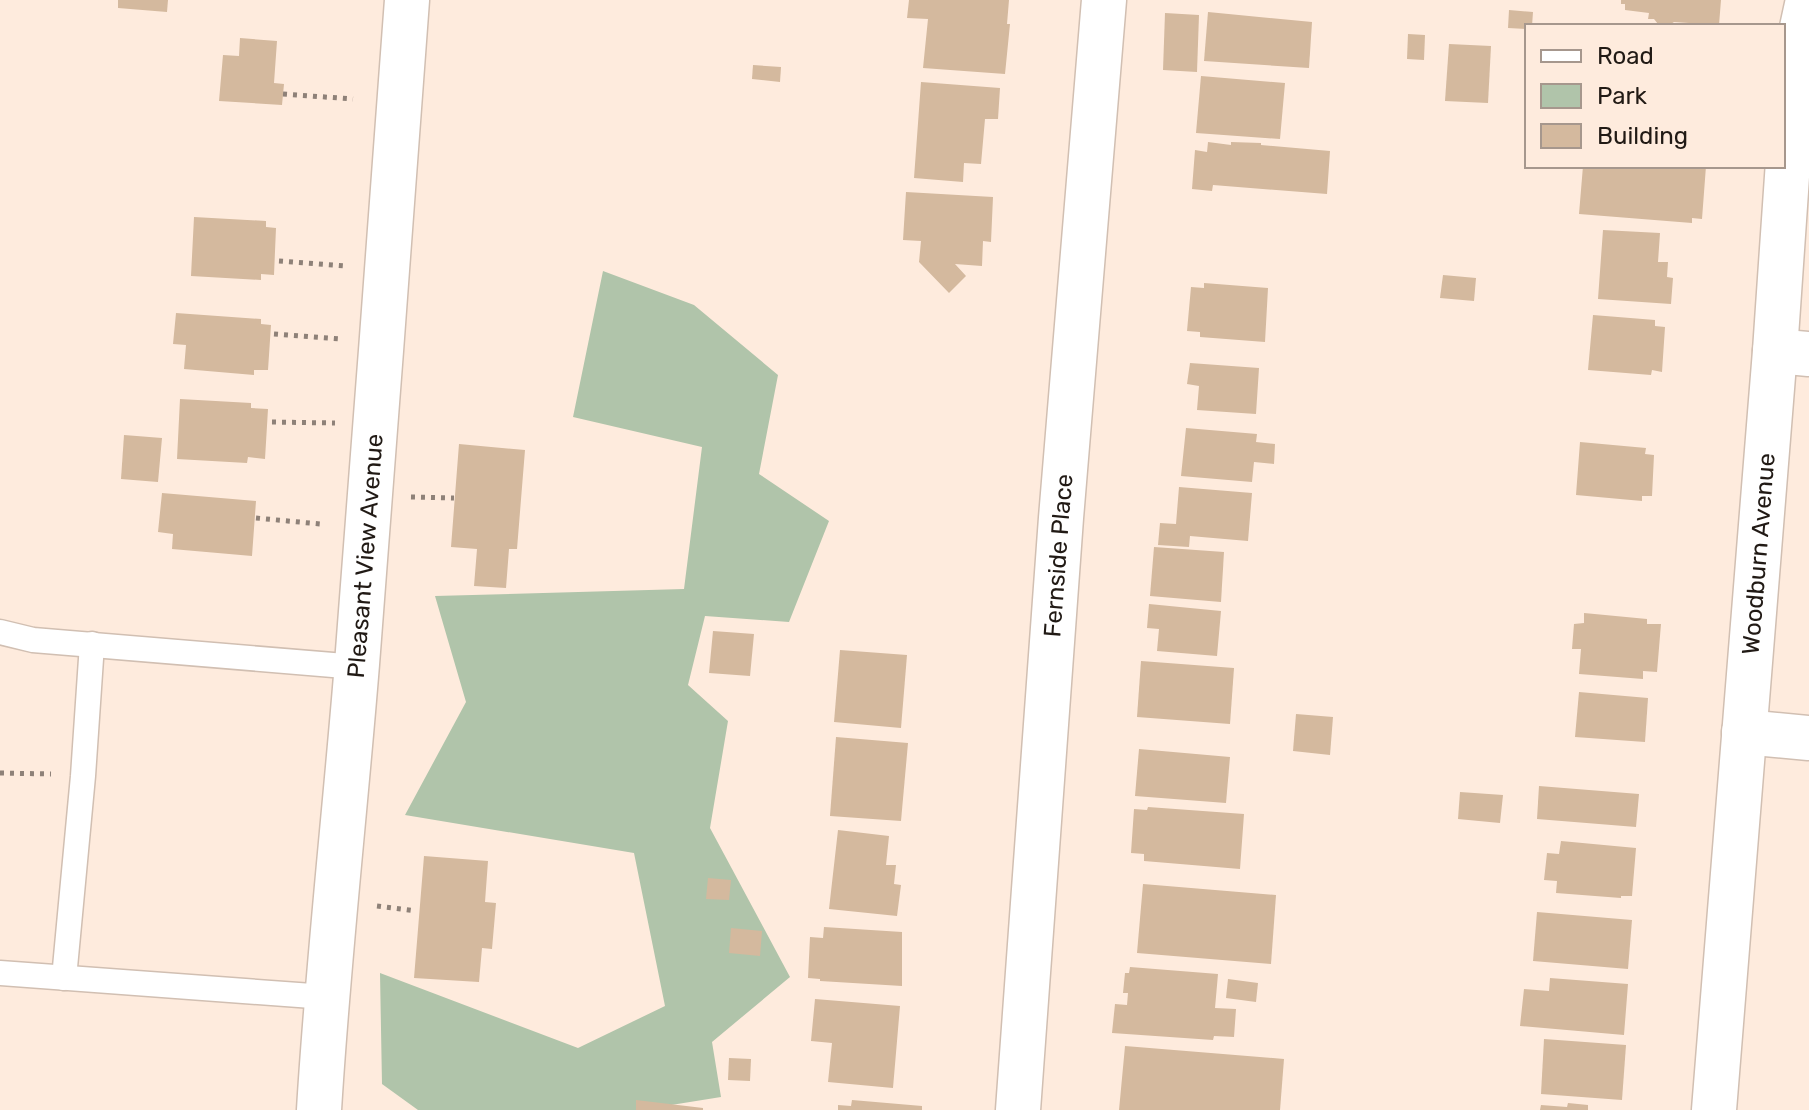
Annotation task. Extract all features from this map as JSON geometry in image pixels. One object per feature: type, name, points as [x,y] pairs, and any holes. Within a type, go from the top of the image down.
[{"type":"street","name":"Pleasant View Avenue","points":[[319,1110],[326,997],[377,424],[407,0]]},
{"type":"street","name":"Fernside Place","points":[[1018,1110],[1062,502],[1104,0]]},
{"type":"street","name":"Woodburn Avenue","points":[[1714,1110],[1744,732],[1792,353],[1795,60],[1808,0]]},
{"type":"street","points":[[1744,732],[1809,738]]},
{"type":"lane","points":[[0,632],[33,640],[357,667]]},
{"type":"lane","points":[[64,978],[92,644]]},
{"type":"lane","points":[[0,973],[326,997]]},
{"type":"path","points":[[283,94],[353,99]]},
{"type":"path","points":[[279,261],[387,271]]},
{"type":"path","points":[[274,334],[381,342]]},
{"type":"path","points":[[272,422],[377,424]]},
{"type":"path","points":[[256,518],[320,524]]},
{"type":"path","points":[[0,773],[59,774]]},
{"type":"green space","points":[[603,271],[694,305],[778,375],[759,474],[829,521],[789,622],[705,616],[688,685],[728,721],[710,828],[790,977],[712,1042],[721,1097],[640,1110],[418,1110],[382,1084],[380,973],[578,1048],[665,1006],[634,853],[405,815],[466,702],[435,596],[684,589],[702,447],[573,417]]},
{"type":"building","points":[[118,0],[168,0],[167,12],[118,8]]},
{"type":"building","points":[[909,0],[1009,0],[1005,74],[923,68],[928,19],[907,18]]},
{"type":"building","points":[[1621,0],[1721,0],[1719,24],[1658,24],[1654,19],[1648,19],[1649,13],[1625,10],[1625,4],[1621,4]]},
{"type":"building","points":[[1509,10],[1533,12],[1532,24],[1525,24],[1525,29],[1508,28]]},
{"type":"building","points":[[1208,12],[1312,22],[1309,68],[1204,61]]},
{"type":"building","points":[[1165,13],[1199,15],[1197,72],[1163,70]]},
{"type":"building","points":[[1408,34],[1425,35],[1424,60],[1407,59]]},
{"type":"building","points":[[240,38],[277,41],[274,83],[284,84],[282,105],[219,101],[223,55],[239,56]]},
{"type":"building","points":[[1449,44],[1491,46],[1488,103],[1445,101]]},
{"type":"building","points":[[753,65],[781,67],[780,82],[752,79]]},
{"type":"building","points":[[1201,76],[1285,83],[1280,139],[1196,133]]},
{"type":"building","points":[[921,82],[1000,88],[998,119],[985,119],[981,164],[964,163],[963,182],[914,178]]},
{"type":"building","points":[[1208,142],[1231,145],[1231,142],[1261,143],[1330,151],[1327,194],[1213,185],[1212,191],[1192,189],[1195,150],[1207,152]]},
{"type":"building","points":[[1583,168],[1706,168],[1702,219],[1692,218],[1692,223],[1579,214]]},
{"type":"building","points":[[906,192],[993,197],[991,242],[983,241],[982,266],[955,264],[966,276],[949,293],[919,262],[921,241],[903,240]]},
{"type":"building","points":[[194,217],[266,221],[266,227],[276,228],[274,275],[261,274],[261,280],[191,276]]},
{"type":"building","points":[[1603,230],[1660,233],[1658,262],[1668,262],[1667,277],[1673,278],[1671,304],[1598,299]]},
{"type":"building","points":[[1443,275],[1476,278],[1474,301],[1440,298]]},
{"type":"building","points":[[1204,283],[1268,288],[1265,342],[1200,337],[1200,332],[1187,331],[1191,287],[1204,288]]},
{"type":"building","points":[[176,313],[261,319],[261,324],[271,325],[268,370],[254,370],[254,375],[184,369],[186,345],[173,344]]},
{"type":"building","points":[[1593,315],[1655,320],[1655,326],[1665,327],[1662,372],[1652,370],[1651,375],[1588,370]]},
{"type":"building","points":[[1190,363],[1259,368],[1256,414],[1197,410],[1199,386],[1187,384]]},
{"type":"building","points":[[180,399],[251,403],[251,408],[268,409],[265,459],[248,457],[247,463],[177,459]]},
{"type":"building","points":[[1186,428],[1257,434],[1256,442],[1275,444],[1274,464],[1254,462],[1252,482],[1181,476]]},
{"type":"building","points":[[124,435],[162,438],[158,482],[121,479]]},
{"type":"building","points":[[1580,442],[1646,448],[1645,454],[1654,455],[1652,496],[1642,496],[1642,501],[1576,495]]},
{"type":"building","points":[[459,444],[525,450],[517,549],[509,549],[506,588],[474,586],[477,549],[451,547]]},
{"type":"building","points":[[1179,487],[1252,493],[1248,541],[1190,536],[1189,547],[1158,545],[1160,523],[1176,524]]},
{"type":"building","points":[[162,493],[256,501],[252,556],[172,549],[173,534],[158,532]]},
{"type":"building","points":[[1154,547],[1224,552],[1221,602],[1150,596]]},
{"type":"building","points":[[1149,604],[1221,611],[1217,656],[1157,651],[1159,629],[1147,628]]},
{"type":"building","points":[[1584,613],[1647,619],[1647,624],[1661,624],[1657,672],[1643,671],[1643,679],[1579,674],[1581,649],[1572,649],[1574,624],[1584,623]]},
{"type":"building","points":[[713,631],[754,634],[750,676],[709,673]]},
{"type":"building","points":[[840,650],[907,655],[901,728],[834,722]]},
{"type":"building","points":[[1141,661],[1234,668],[1230,724],[1137,717]]},
{"type":"building","points":[[1579,692],[1648,698],[1645,742],[1575,737]]},
{"type":"building","points":[[1296,714],[1333,717],[1330,755],[1293,751]]},
{"type":"building","points":[[836,737],[908,743],[901,821],[830,816]]},
{"type":"building","points":[[1139,749],[1230,757],[1226,803],[1135,796]]},
{"type":"building","points":[[1539,786],[1639,794],[1636,827],[1537,819]]},
{"type":"building","points":[[1460,792],[1503,795],[1500,823],[1458,819]]},
{"type":"building","points":[[1148,807],[1244,814],[1240,869],[1144,861],[1144,854],[1131,853],[1134,809],[1147,810]]},
{"type":"building","points":[[838,830],[889,836],[886,865],[896,865],[894,884],[901,885],[897,916],[829,909]]},
{"type":"building","points":[[1561,841],[1636,848],[1632,896],[1621,898],[1556,893],[1557,881],[1544,880],[1547,853],[1559,854]]},
{"type":"building","points":[[424,856],[488,861],[485,902],[496,903],[492,949],[482,948],[479,982],[414,978]]},
{"type":"building","points":[[708,878],[731,880],[729,900],[706,899]]},
{"type":"building","points":[[1143,884],[1276,895],[1271,964],[1137,953]]},
{"type":"building","points":[[1537,912],[1632,920],[1628,969],[1533,961]]},
{"type":"building","points":[[824,927],[902,932],[902,986],[808,978],[810,937],[823,938]]},
{"type":"building","points":[[731,928],[762,931],[760,956],[729,953]]},
{"type":"building","points":[[1130,967],[1218,974],[1215,1008],[1236,1009],[1234,1037],[1214,1036],[1213,1040],[1112,1033],[1115,1004],[1127,1005],[1128,993],[1123,993],[1125,973],[1129,973]]},
{"type":"building","points":[[1550,978],[1628,984],[1624,1035],[1520,1026],[1524,989],[1549,991]]},
{"type":"building","points":[[1228,979],[1258,983],[1256,1002],[1226,998]]},
{"type":"building","points":[[815,999],[900,1006],[893,1088],[828,1082],[832,1043],[811,1041]]},
{"type":"building","points":[[1544,1039],[1626,1045],[1622,1100],[1541,1094]]},
{"type":"building","points":[[1125,1046],[1284,1059],[1280,1110],[1119,1110]]},
{"type":"building","points":[[729,1058],[751,1059],[750,1081],[728,1080]]},
{"type":"building","points":[[636,1100],[703,1108],[703,1110],[636,1110]]},
{"type":"building","points":[[852,1100],[922,1106],[922,1110],[838,1110],[838,1105],[851,1106]]},
{"type":"building","points":[[1568,1103],[1588,1105],[1588,1110],[1540,1110],[1541,1105],[1567,1107]]}]
